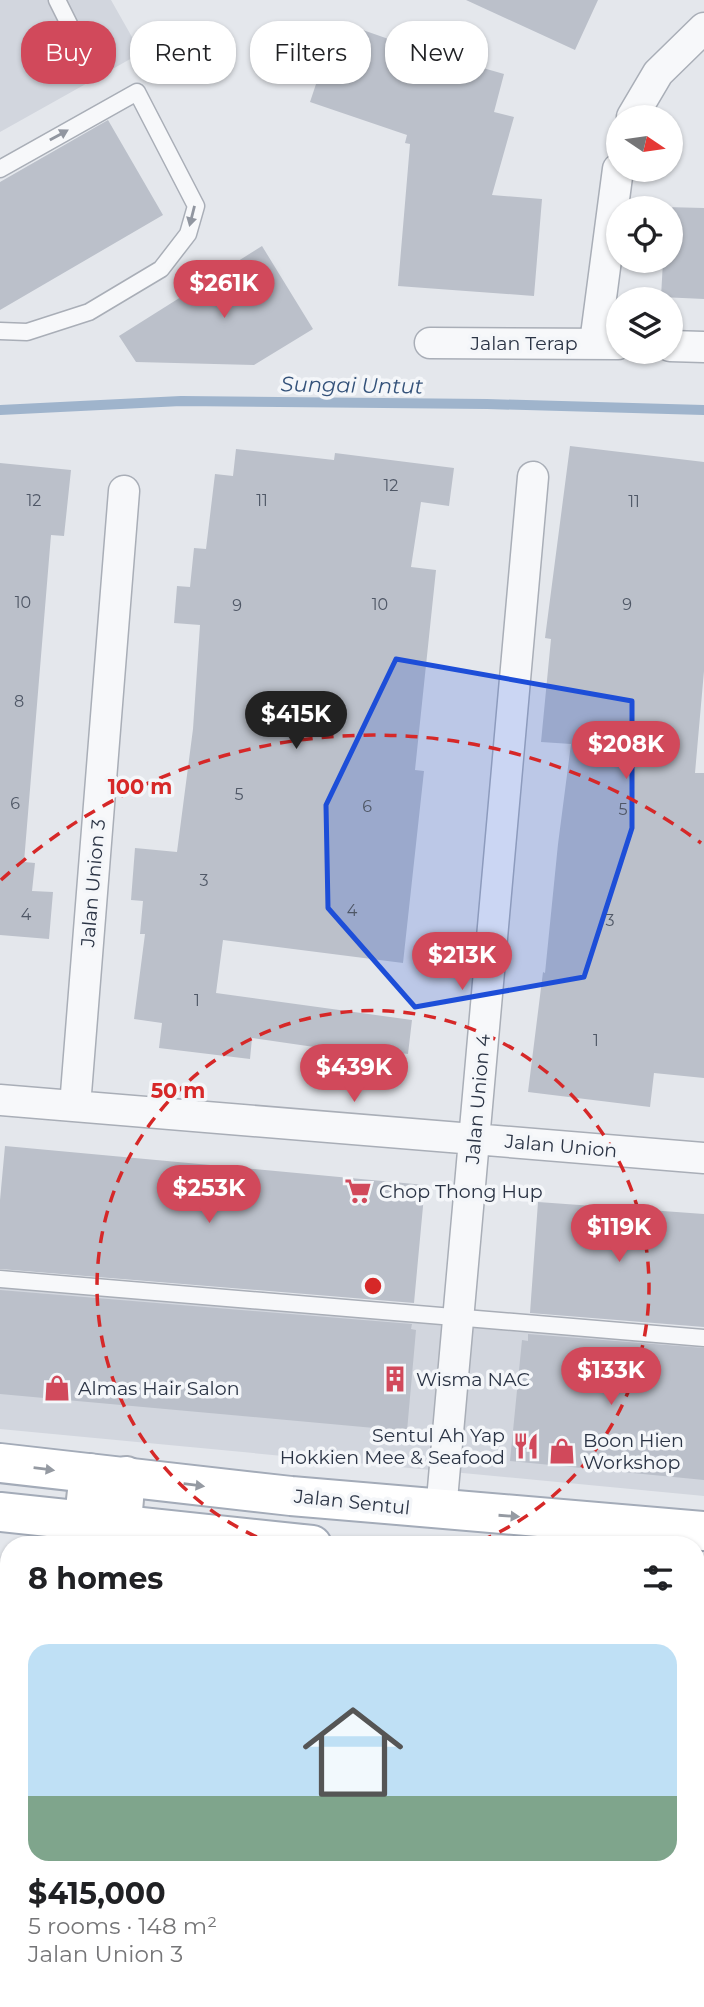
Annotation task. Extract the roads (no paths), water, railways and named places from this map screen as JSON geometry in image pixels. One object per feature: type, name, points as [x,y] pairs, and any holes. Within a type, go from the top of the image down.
[{"type":"main road","name":"Jalan Sentul","points":[[0,1463],[441,1511],[704,1531]]},
{"type":"main road","points":[[82,1533],[89,1473]]},
{"type":"main road","points":[[121,1534],[126,1476]]},
{"type":"main road","points":[[0,1512],[82,1533],[180,1533],[213,1536]]},
{"type":"street","points":[[639,105],[658,73],[704,28]]},
{"type":"street","points":[[610,287],[617,182]]},
{"type":"street","name":"Jalan Terap","points":[[430,343],[606,343]]},
{"type":"street","points":[[683,346],[704,347]]},
{"type":"street","name":"Jalan Union 4","points":[[441,1511],[533,477]]},
{"type":"street","name":"Jalan Union 3","points":[[75,1106],[124,491]]},
{"type":"street","name":"Jalan Union","points":[[0,1100],[704,1158]]},
{"type":"lane","points":[[57,0],[68,21]]},
{"type":"lane","points":[[0,169],[137,92],[196,205],[188,234],[162,269],[89,312],[27,332],[0,331]]},
{"type":"lane","points":[[0,1279],[704,1338]]},
{"type":"waterway","name":"Sungai Untut","points":[[0,410],[181,401],[487,404],[704,410]]},
{"type":"place","name":"Chop Thong Hup","points":[[358,1191]]},
{"type":"place","name":"Wisma NAC","points":[[395,1379]]},
{"type":"place","name":"Almas Hair Salon","points":[[57,1388]]},
{"type":"place","name":"Sentul Ah Yap Hokkien Mee & Seafood","points":[[526,1446]]},
{"type":"place","name":"Boon Hien Workshop","points":[[562,1451]]}]
